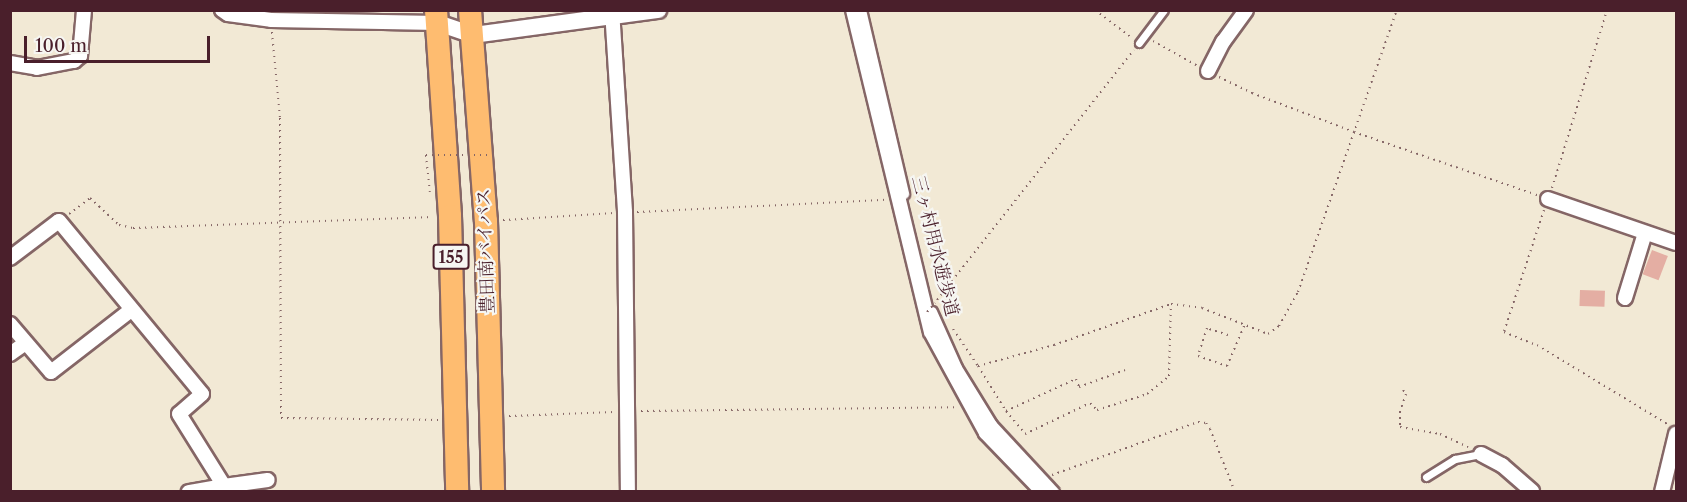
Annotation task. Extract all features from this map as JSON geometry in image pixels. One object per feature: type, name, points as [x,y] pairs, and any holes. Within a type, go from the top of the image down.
[{"type":"highway","name":"豊田南バイパス","points":[[452,23],[470,10]]},
{"type":"highway","name":"豊田南バイパス","points":[[452,23],[461,161],[450,216],[457,492]]},
{"type":"highway","name":"豊田南バイパス","points":[[452,23],[486,221],[493,492]]},
{"type":"street","points":[[10,63],[37,68],[74,61],[80,56],[84,10]]},
{"type":"street","points":[[222,10],[228,14],[271,20],[452,23],[658,10]]},
{"type":"street","points":[[853,10],[931,332],[986,433],[1042,485]]},
{"type":"street","name":"三ヶ村用水遊歩道","points":[[861,10],[935,321],[957,363],[957,368],[992,425],[1042,485],[1054,492]]},
{"type":"street","points":[[1208,71],[1223,42],[1246,10]]},
{"type":"street","points":[[613,13],[625,212],[628,492]]},
{"type":"street","points":[[1548,199],[1677,243]]},
{"type":"street","points":[[10,258],[59,221],[202,394],[179,414],[225,489]]},
{"type":"street","points":[[1625,298],[1645,232]]},
{"type":"street","points":[[10,324],[51,372],[131,310]]},
{"type":"street","points":[[10,354],[26,343]]},
{"type":"street","points":[[1662,492],[1677,432]]},
{"type":"street","points":[[1481,454],[1502,465],[1532,491]]},
{"type":"street","points":[[189,492],[225,489],[268,480]]},
{"type":"lane","points":[[1139,43],[1164,10]]},
{"type":"lane","points":[[1426,477],[1455,459],[1481,454]]},
{"type":"path","points":[[927,312],[1139,43],[1095,10]]},
{"type":"path","points":[[978,366],[1054,345],[1171,304],[1202,308],[1268,334],[1279,326],[1293,301],[1397,10]]},
{"type":"path","points":[[1607,10],[1504,332],[1537,345],[1677,432]]},
{"type":"path","points":[[271,20],[280,118],[281,418],[455,421]]},
{"type":"path","points":[[1144,37],[1252,93],[1354,132],[1548,199]]},
{"type":"path","points":[[430,192],[426,155],[487,155]]},
{"type":"path","points":[[59,221],[90,198],[120,225],[133,228],[450,216]]},
{"type":"path","points":[[486,221],[625,212],[898,200]]},
{"type":"path","points":[[935,303],[942,311]]},
{"type":"path","points":[[948,321],[1006,411],[1025,434],[1090,403],[1097,411],[1147,393],[1169,376],[1171,304]]},
{"type":"path","points":[[1228,335],[1208,328],[1198,356],[1227,366],[1245,324]]},
{"type":"path","points":[[1006,411],[1076,379],[1079,387],[1125,370]]},
{"type":"path","points":[[1403,390],[1406,393],[1400,411],[1400,427],[1440,434],[1481,454]]},
{"type":"path","points":[[491,417],[626,411],[972,407]]},
{"type":"path","points":[[1042,485],[1198,422],[1206,423],[1210,429],[1234,492]]},
{"type":"building","points":[[1652,250],[1668,256],[1659,280],[1643,274]]},
{"type":"building","points":[[1580,290],[1605,291],[1604,307],[1579,306]]}]
